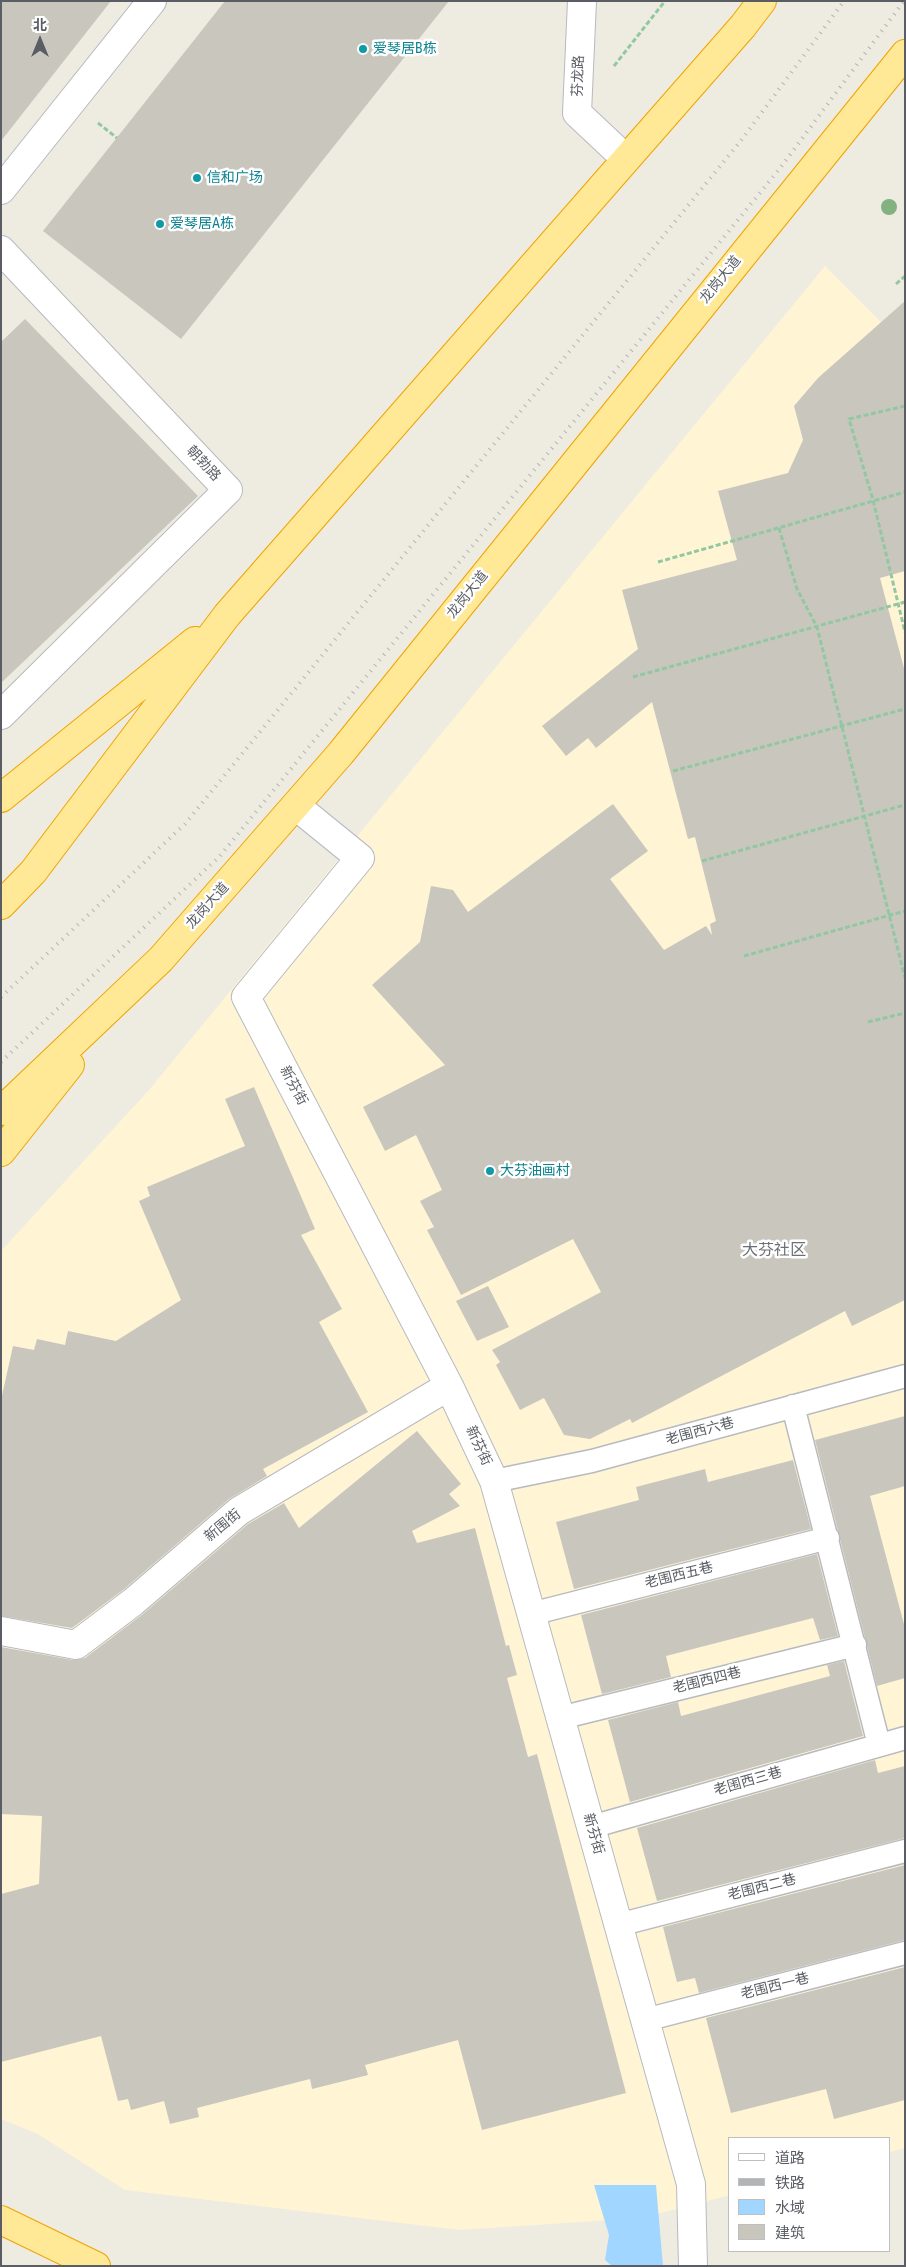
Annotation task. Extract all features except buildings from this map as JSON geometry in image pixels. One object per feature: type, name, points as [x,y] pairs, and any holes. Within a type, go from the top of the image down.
[{"type":"highway","points":[[1,905],[33,872],[227,616],[743,26],[762,1]]},
{"type":"highway","name":"龙岗大道","points":[[1,1111],[161,959],[296,806],[341,753],[905,54]]},
{"type":"highway","points":[[1,798],[227,616]]},
{"type":"highway","points":[[1,1152],[130,988]]},
{"type":"highway","points":[[1,2220],[96,2266]]},
{"type":"street","points":[[1,190],[152,1]]},
{"type":"street","name":"芬龙路","points":[[582,1],[577,113],[626,159]]},
{"type":"street","name":"朝勃路","points":[[1,250],[228,490],[1,715]]},
{"type":"street","name":"新芬街","points":[[296,806],[360,858],[246,997],[449,1386],[494,1481],[691,2184],[693,2266]]},
{"type":"street","name":"新围街","points":[[1,1631],[76,1646],[133,1602],[239,1511],[449,1386]]},
{"type":"lane","name":"老围西六巷","points":[[494,1481],[592,1461],[905,1376]]},
{"type":"lane","points":[[793,1406],[879,1745]]},
{"type":"lane","name":"老围西五巷","points":[[531,1614],[828,1538]]},
{"type":"lane","name":"老围西四巷","points":[[560,1718],[855,1645]]},
{"type":"lane","name":"老围西三巷","points":[[591,1826],[905,1738]]},
{"type":"lane","name":"老围西二巷","points":[[618,1925],[905,1851]]},
{"type":"lane","name":"老围西一巷","points":[[645,2020],[905,1954]]},
{"type":"path","points":[[612,68],[665,1]]},
{"type":"path","points":[[896,284],[905,276]]},
{"type":"path","points":[[905,406],[849,418],[873,500],[905,632]]},
{"type":"path","points":[[658,562],[905,492]]},
{"type":"path","points":[[778,528],[797,589],[816,627],[905,978]]},
{"type":"path","points":[[633,677],[905,602]]},
{"type":"path","points":[[673,771],[905,709]]},
{"type":"path","points":[[702,861],[905,805]]},
{"type":"path","points":[[744,956],[905,911]]},
{"type":"path","points":[[868,1022],[905,1013]]},
{"type":"shaded area","name":"大芬油画村","points":[[825,266],[905,346],[905,2148],[891,2152],[891,2137],[728,2137],[728,2196],[642,2218],[460,2230],[125,2190],[38,2134],[1,2119],[1,1251],[149,1090]]},
{"type":"water","points":[[594,2185],[656,2185],[663,2266],[612,2266],[605,2260],[609,2235]]},
{"type":"railway","points":[[1,997],[185,824],[743,138],[844,1]]},
{"type":"railway","points":[[1,1062],[220,856],[781,167],[904,1]]},
{"type":"place","name":"爱琴居B栋","points":[[363,49]]},
{"type":"place","name":"信和广场","points":[[197,178]]},
{"type":"place","name":"爱琴居A栋","points":[[160,224]]},
{"type":"place","name":"大芬油画村","points":[[490,1171]]},
{"type":"district","name":"大芬社区","points":[[774,1251]]}]
